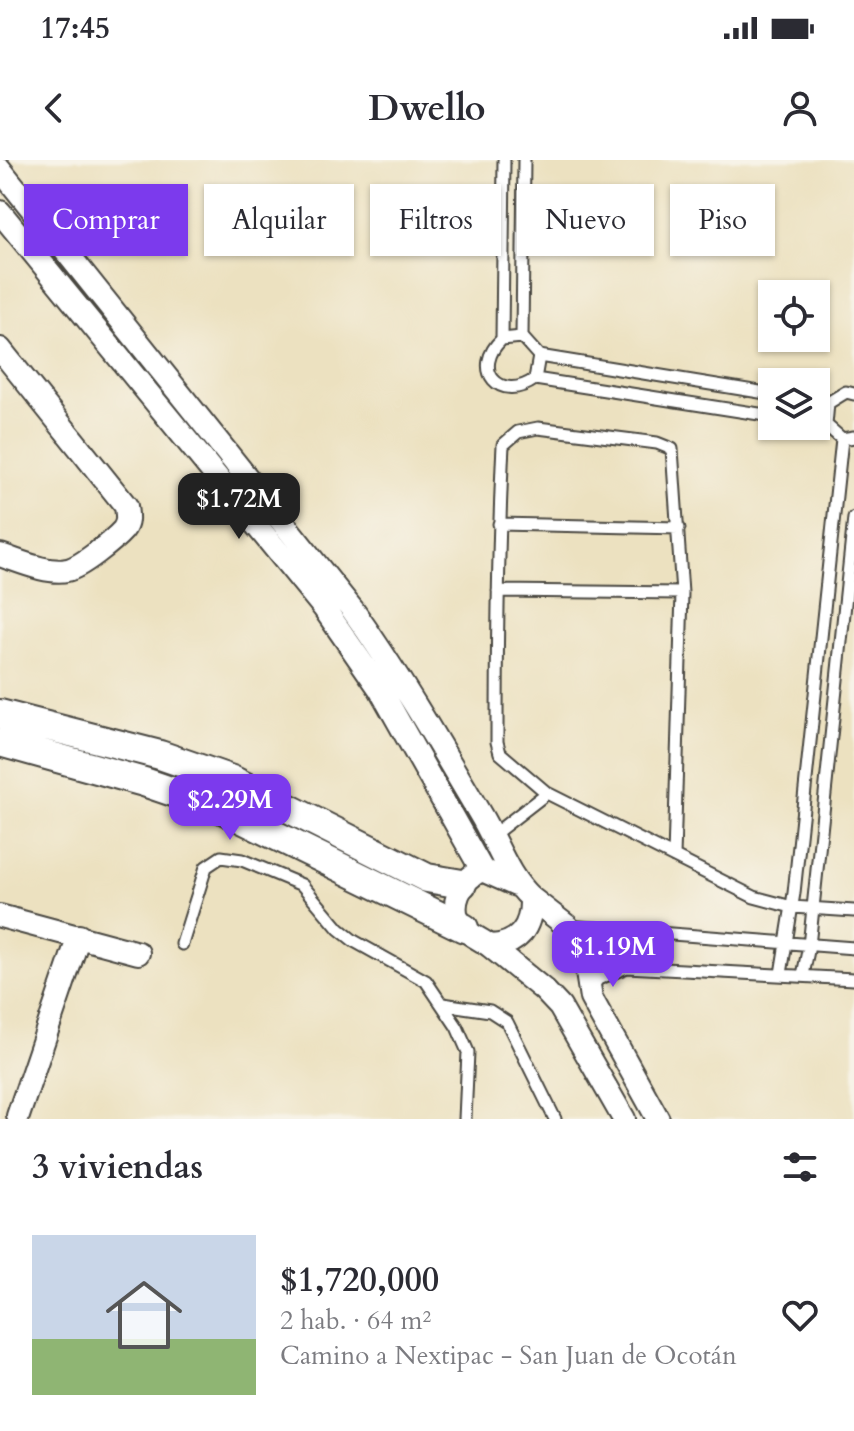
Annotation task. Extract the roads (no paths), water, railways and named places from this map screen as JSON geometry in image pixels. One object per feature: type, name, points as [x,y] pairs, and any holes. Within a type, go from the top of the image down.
[{"type":"street","points":[[0,169],[352,609],[397,673],[493,835],[532,914],[526,929],[510,942],[490,946]]},
{"type":"street","points":[[0,212],[324,608],[380,689],[472,877]]},
{"type":"street","points":[[0,349],[126,506],[128,519],[123,529],[79,566],[67,570],[55,570],[0,555]]},
{"type":"street","points":[[380,689],[397,673]]},
{"type":"street","points":[[0,714],[17,737],[220,808],[464,928],[544,990],[560,1007],[624,1119]]},
{"type":"street","points":[[17,737],[160,755],[232,780],[427,878],[472,877],[523,892],[567,926],[582,952],[591,994],[658,1119]]},
{"type":"street","points":[[464,928],[456,902],[472,877]]},
{"type":"street","points":[[0,916],[138,953]]},
{"type":"street","points":[[13,1113],[79,936]]},
{"type":"street","points":[[560,1007],[591,994]]},
{"type":"lane","points":[[502,339],[504,160]]},
{"type":"lane","points":[[524,160],[522,337],[539,356],[758,392]]},
{"type":"lane","points":[[522,337],[502,339],[490,350],[487,365],[493,380],[507,389],[522,388],[535,379],[758,414]]},
{"type":"lane","points":[[535,379],[539,356]]},
{"type":"lane","points":[[830,399],[846,392],[854,394]]},
{"type":"lane","points":[[674,857],[682,593],[672,449],[657,443],[538,428],[518,432],[503,445],[498,591],[497,742],[500,753],[547,793],[674,857],[754,897],[792,907],[854,911]]},
{"type":"lane","points":[[781,974],[792,907],[848,438],[830,429]]},
{"type":"lane","points":[[803,975],[809,946],[854,518]]},
{"type":"lane","points":[[499,524],[679,528]]},
{"type":"lane","points":[[498,591],[682,593]]},
{"type":"lane","points":[[493,835],[547,793]]},
{"type":"lane","points":[[182,944],[206,867],[221,857],[242,860],[302,885],[339,929],[354,941],[426,981],[443,1004],[468,1052],[465,1119]]},
{"type":"lane","points":[[567,926],[854,948]]},
{"type":"lane","points":[[591,994],[598,979],[627,967],[854,979]]},
{"type":"lane","points":[[443,1004],[490,1011],[507,1022],[555,1119]]}]
